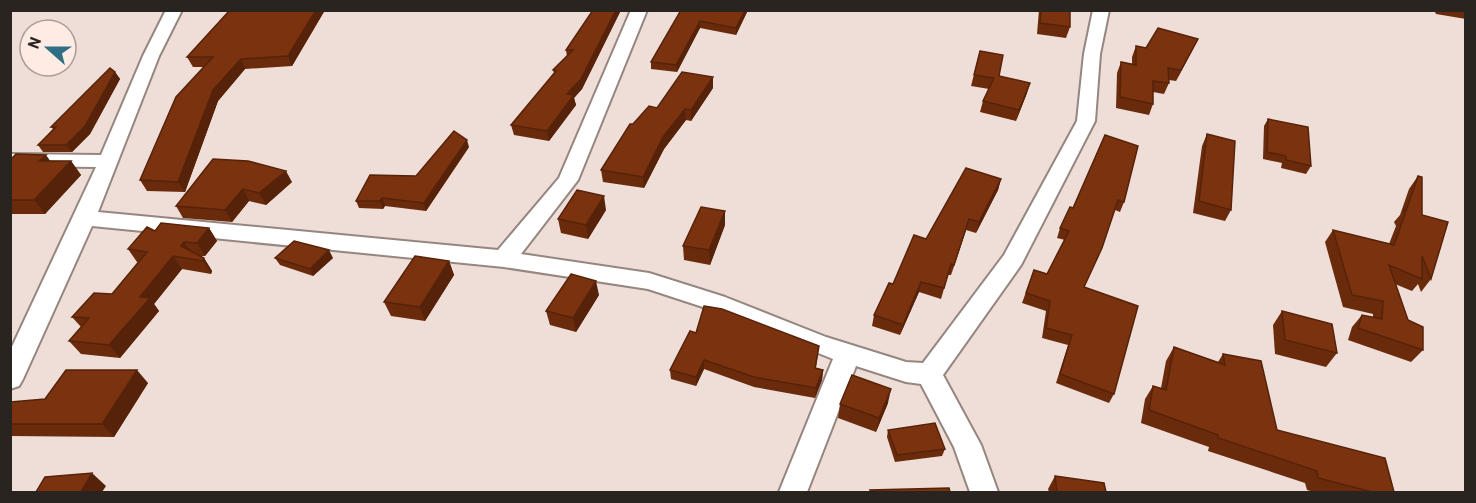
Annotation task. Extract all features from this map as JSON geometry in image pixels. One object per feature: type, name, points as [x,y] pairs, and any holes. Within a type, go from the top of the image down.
[{"type":"street","points":[[10,379],[85,218],[151,56],[174,10]]},
{"type":"street","points":[[504,259],[568,180],[639,10]]},
{"type":"street","points":[[929,374],[1012,259],[1086,121],[1092,54],[1101,10]]},
{"type":"street","points":[[10,160],[108,160]]},
{"type":"street","points":[[85,218],[504,259],[649,281],[717,303],[849,354],[906,372],[929,374]]},
{"type":"street","points":[[793,492],[849,354]]},
{"type":"street","points":[[929,374],[967,445],[984,492]]},
{"type":"building","points":[[230,10],[316,10],[288,56],[241,59],[213,90],[178,182],[140,180],[176,97],[213,57],[187,57]]},
{"type":"building","points":[[593,10],[616,10],[581,79],[567,94],[574,95],[547,131],[511,125],[556,71],[553,70],[573,50],[566,50]]},
{"type":"building","points":[[681,10],[745,10],[736,28],[700,21],[676,65],[651,62]]},
{"type":"building","points":[[1041,10],[1070,10],[1070,27],[1040,23]]},
{"type":"building","points":[[1158,28],[1198,39],[1181,70],[1168,68],[1169,83],[1153,81],[1153,104],[1120,97],[1121,62],[1136,65],[1136,46],[1146,48]]},
{"type":"building","points":[[980,51],[1003,55],[999,76],[1030,83],[1019,110],[983,101],[994,78],[974,75]]},
{"type":"building","points":[[110,68],[115,72],[85,126],[66,145],[38,145],[56,127],[51,127]]},
{"type":"building","points":[[682,72],[713,77],[691,110],[685,109],[663,137],[643,177],[601,170],[630,124],[633,124],[649,106],[657,108]]},
{"type":"building","points":[[1268,119],[1308,127],[1311,166],[1286,160],[1286,156],[1267,152]]},
{"type":"building","points":[[454,131],[467,140],[424,203],[382,198],[380,201],[356,201],[370,175],[416,176]]},
{"type":"building","points":[[1207,134],[1235,141],[1231,210],[1199,201]]},
{"type":"building","points":[[1105,135],[1138,146],[1124,202],[1118,200],[1102,248],[1084,287],[1138,306],[1114,394],[1060,374],[1072,335],[1046,328],[1050,301],[1026,293],[1034,270],[1047,274],[1069,231],[1060,228],[1070,207],[1073,208]]},
{"type":"building","points":[[16,154],[46,155],[39,161],[71,161],[34,200],[10,200],[10,160]]},
{"type":"building","points":[[213,159],[248,161],[286,171],[259,193],[243,189],[225,210],[176,206]]},
{"type":"building","points":[[966,168],[1001,179],[979,222],[969,219],[944,288],[921,282],[903,325],[874,315],[889,283],[893,284],[914,235],[926,239]]},
{"type":"building","points":[[1418,176],[1422,177],[1422,215],[1448,222],[1431,279],[1422,256],[1422,279],[1389,265],[1408,320],[1423,327],[1423,350],[1358,328],[1362,315],[1382,319],[1383,301],[1352,295],[1333,230],[1394,245],[1405,214],[1404,210],[1406,211]]},
{"type":"building","points":[[577,190],[604,196],[586,225],[558,219]]},
{"type":"building","points":[[701,207],[725,211],[709,250],[683,246]]},
{"type":"building","points":[[161,223],[209,228],[197,243],[184,242],[181,246],[204,258],[203,261],[173,256],[140,297],[150,298],[109,345],[69,341],[89,318],[72,317],[94,293],[112,294],[147,252],[128,249],[147,227],[155,231]]},
{"type":"building","points":[[294,241],[329,250],[310,269],[275,258]]},
{"type":"building","points":[[415,256],[449,261],[420,307],[384,302]]},
{"type":"building","points":[[571,274],[596,281],[573,318],[546,311]]},
{"type":"building","points":[[704,306],[722,309],[819,346],[815,368],[823,370],[816,388],[754,377],[704,360],[696,377],[670,370],[690,331],[696,333]]},
{"type":"building","points":[[1282,311],[1332,324],[1337,353],[1285,340]]},
{"type":"building","points":[[1174,347],[1225,365],[1223,354],[1261,361],[1277,430],[1385,458],[1394,492],[1372,492],[1318,478],[1317,471],[1218,438],[1218,435],[1149,410],[1153,386],[1166,390]]},
{"type":"building","points":[[66,370],[137,370],[102,424],[10,424],[11,402],[45,399]]},
{"type":"building","points":[[852,375],[891,389],[879,418],[840,404]]},
{"type":"building","points":[[935,423],[945,449],[897,455],[888,430]]},
{"type":"building","points":[[92,473],[81,492],[36,492],[45,477]]},
{"type":"building","points":[[1055,476],[1104,483],[1106,492],[1057,492]]},
{"type":"building","points":[[949,488],[950,492],[871,492],[870,490]]}]
